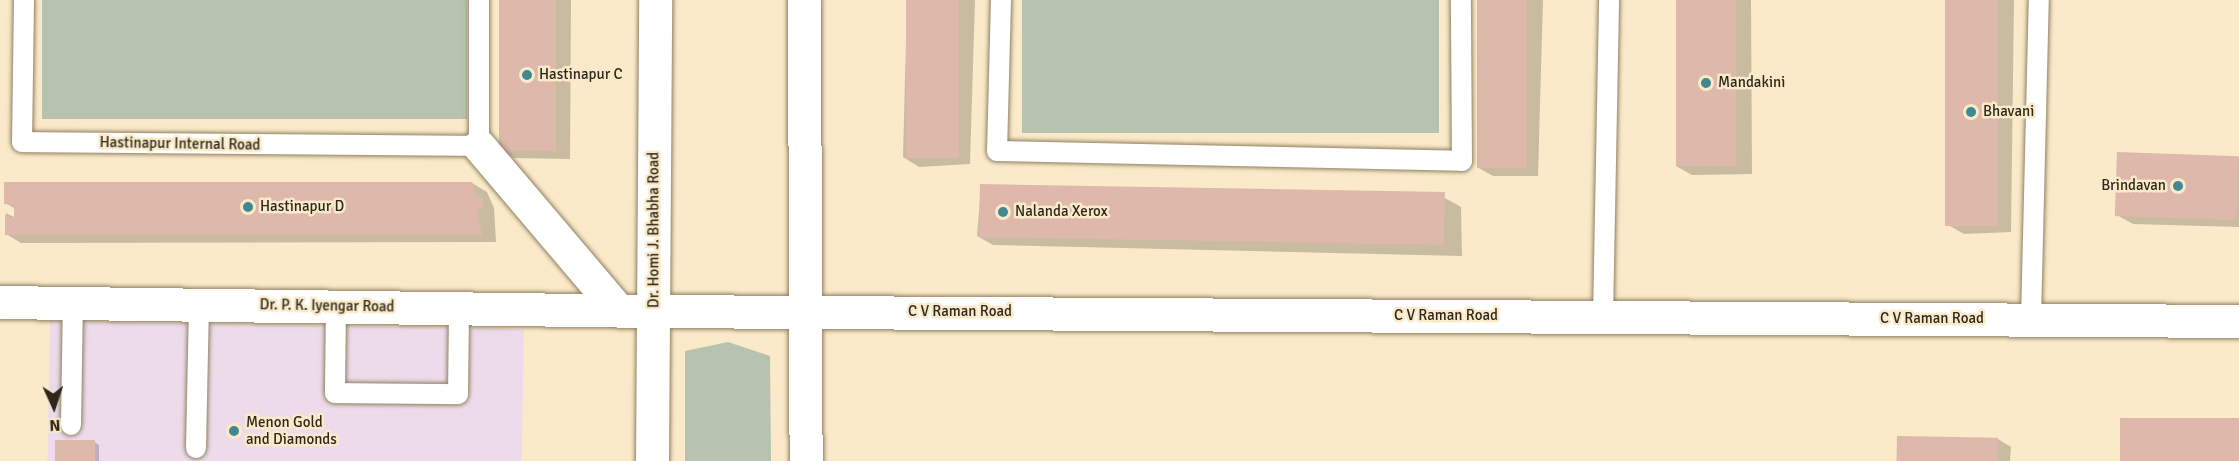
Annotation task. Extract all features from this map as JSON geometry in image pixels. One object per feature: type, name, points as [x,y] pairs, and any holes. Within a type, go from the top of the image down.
[{"type":"street","name":"Dr. Homi J. Bhabha Road","points":[[652,461],[656,0]]},
{"type":"street","points":[[804,0],[806,461]]},
{"type":"street","points":[[479,147],[618,310]]},
{"type":"street","name":"Dr. P. K. Iyengar Road","points":[[0,302],[653,311]]},
{"type":"street","name":"C V Raman Road","points":[[653,311],[2239,321]]},
{"type":"lane","name":"Hastinapur Internal Road","points":[[24,0],[22,142],[479,147]]},
{"type":"lane","points":[[479,0],[479,147]]},
{"type":"lane","points":[[1000,0],[997,152],[1462,161],[1461,0]]},
{"type":"lane","points":[[1603,317],[1609,0]]},
{"type":"lane","points":[[2031,319],[2039,0]]},
{"type":"lane","points":[[71,425],[73,303]]},
{"type":"lane","points":[[196,448],[200,305]]},
{"type":"lane","points":[[336,307],[335,393],[458,394],[459,308]]},
{"type":"shaded area","points":[[50,321],[524,329],[522,461],[48,461]]},
{"type":"green space","points":[[42,0],[467,0],[467,119],[42,119]]},
{"type":"green space","points":[[1022,0],[1439,0],[1439,133],[1022,133]]},
{"type":"green space","points":[[728,342],[770,356],[771,461],[685,461],[685,351]]},
{"type":"building","name":"Hastinapur C","points":[[499,0],[556,0],[556,151],[499,151]]},
{"type":"building","points":[[906,0],[959,0],[959,158],[906,158]]},
{"type":"building","points":[[1477,0],[1527,0],[1527,168],[1477,168]]},
{"type":"building","name":"Mandakini","points":[[1676,0],[1736,0],[1736,166],[1676,166]]},
{"type":"building","name":"Bhavani","points":[[1945,0],[1998,0],[1998,226],[1945,226]]},
{"type":"building","name":"Brindavan","points":[[2117,152],[2239,156],[2237,220],[2115,216]]},
{"type":"building","name":"Hastinapur D","points":[[4,182],[472,182],[476,195],[483,198],[483,209],[477,209],[482,235],[5,235],[5,215],[14,218],[14,205],[4,204]]},
{"type":"building","points":[[980,184],[1445,192],[1444,245],[979,237]]},
{"type":"building","points":[[2120,418],[2239,418],[2239,461],[2120,461]]},
{"type":"building","points":[[1897,436],[1998,438],[1998,461],[1897,461]]},
{"type":"building","points":[[55,440],[95,440],[95,461],[55,461]]},
{"type":"place","name":"Hastinapur C","points":[[527,75]]},
{"type":"place","name":"Mandakini","points":[[1706,83]]},
{"type":"place","name":"Bhavani","points":[[1971,112]]},
{"type":"place","name":"Brindavan","points":[[2178,186]]},
{"type":"place","name":"Hastinapur D","points":[[248,207]]},
{"type":"place","name":"Nalanda Xerox","points":[[1003,212]]},
{"type":"place","name":"Menon Gold and Diamonds","points":[[234,431]]}]
